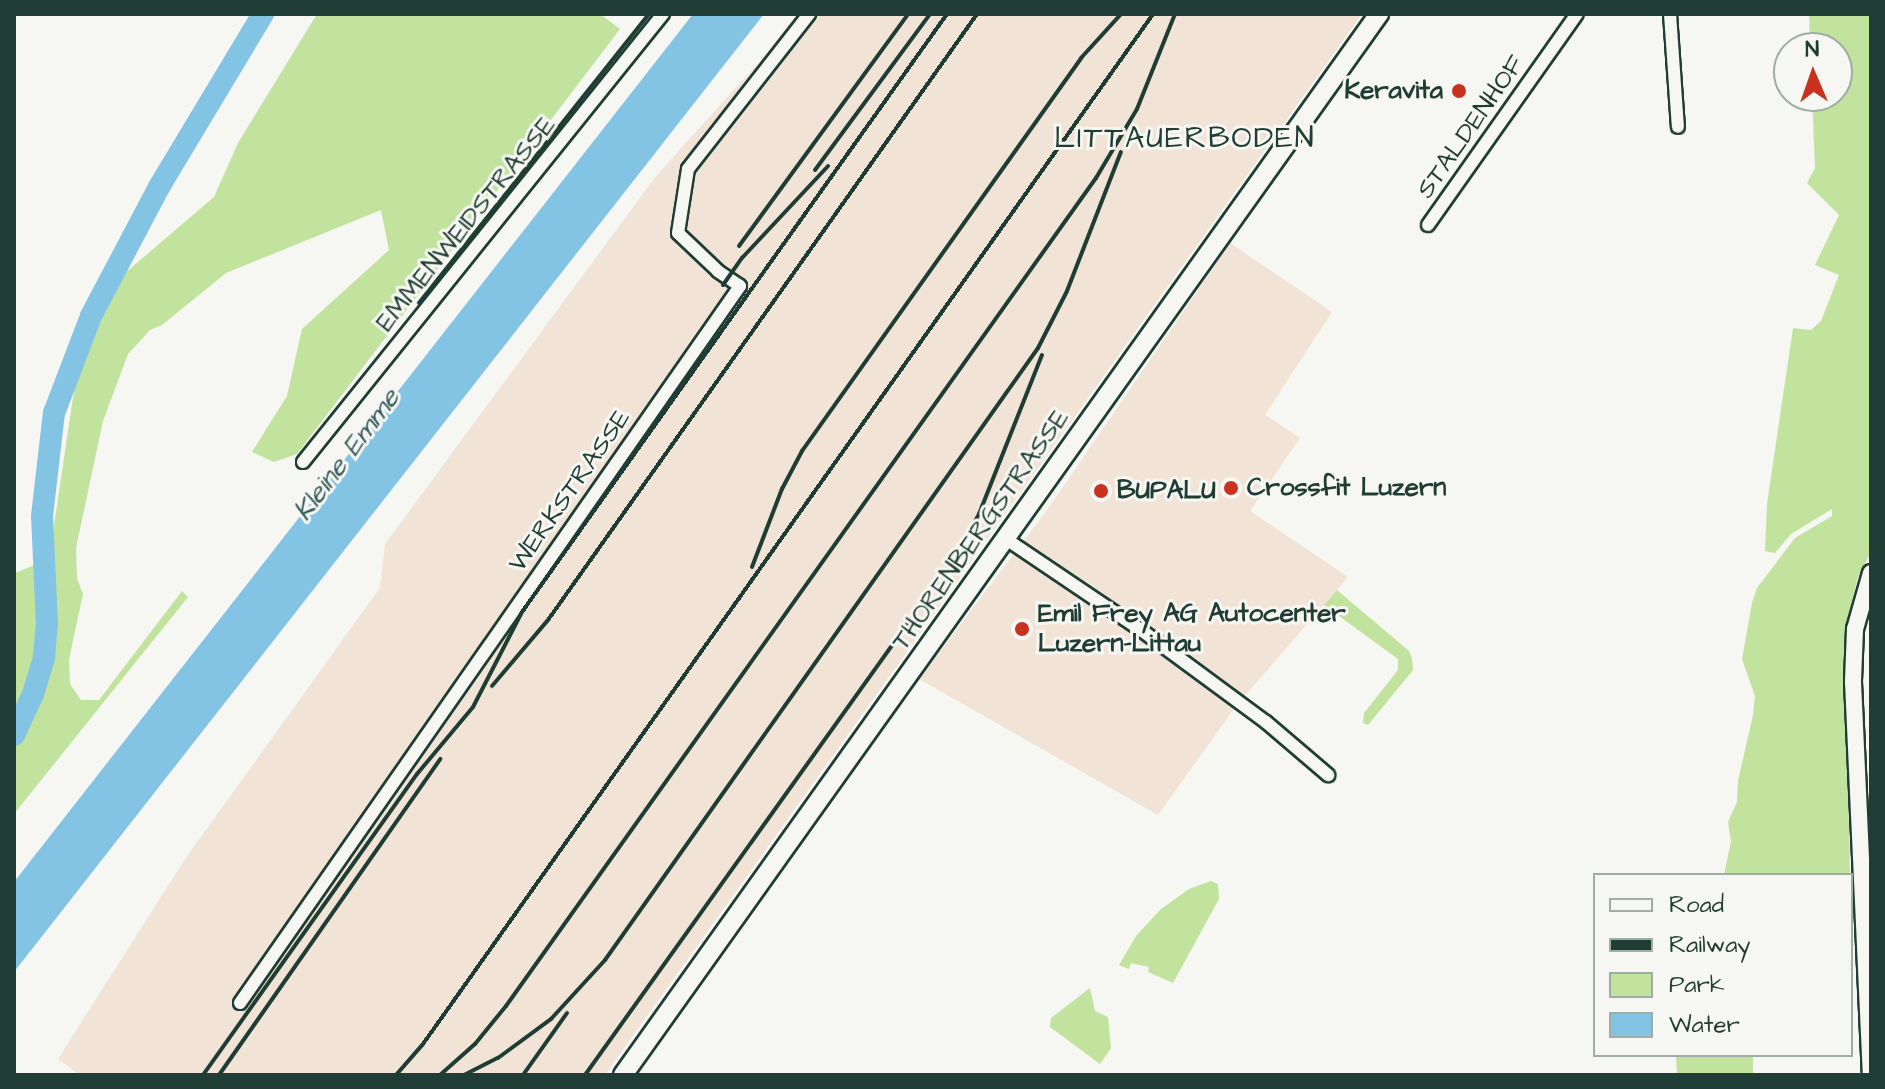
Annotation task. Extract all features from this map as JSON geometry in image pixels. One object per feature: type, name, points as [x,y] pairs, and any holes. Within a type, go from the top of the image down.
[{"type":"main road","name":"THORENBERGSTRASSE","points":[[623,1075],[1379,14]]},
{"type":"street","name":"EMMENWEIDSTRASSE","points":[[303,462],[663,14]]},
{"type":"street","name":"WERKSTRASSE","points":[[240,1003],[740,286],[718,271],[678,233],[688,169],[809,14]]},
{"type":"street","name":"STALDENHOF","points":[[1428,225],[1577,14]]},
{"type":"street","points":[[1670,14],[1678,127]]},
{"type":"street","points":[[1006,539],[1141,630],[1266,722],[1328,775]]},
{"type":"street","points":[[1871,573],[1855,629],[1853,682],[1871,1073]]},
{"type":"shaded area","points":[[797,14],[1362,14],[605,1075],[80,1075],[58,1059],[185,859],[380,588],[385,544],[656,176],[762,59]]},
{"type":"shaded area","points":[[1230,243],[1332,312],[1265,415],[1300,438],[1250,511],[1348,577],[1236,706],[1158,815],[919,679],[1050,506]]},
{"type":"green space","points":[[317,14],[600,14],[620,29],[297,454],[274,462],[252,452],[287,396],[302,329],[389,250],[381,210],[226,273],[162,325],[150,330],[128,354],[103,421],[76,548],[77,578],[83,594],[69,659],[70,684],[81,700],[99,700],[182,591],[188,597],[14,814],[15,573],[49,559],[75,384],[118,279],[214,197],[238,143]]},
{"type":"green space","points":[[1809,14],[1871,14],[1871,552],[1858,577],[1845,629],[1850,873],[1724,873],[1731,841],[1728,822],[1737,802],[1738,781],[1755,696],[1742,659],[1752,603],[1757,588],[1795,538],[1832,516],[1832,509],[1791,534],[1775,553],[1765,551],[1767,504],[1793,328],[1811,330],[1821,321],[1839,275],[1815,265],[1839,215],[1807,183],[1815,168],[1813,112],[1853,112],[1853,32],[1810,32]]},
{"type":"green space","points":[[1337,590],[1409,651],[1412,659],[1413,670],[1368,725],[1363,723],[1364,713],[1398,670],[1398,659],[1324,605]]},
{"type":"green space","points":[[1211,881],[1218,884],[1219,899],[1173,983],[1148,972],[1149,967],[1131,963],[1129,969],[1119,965],[1136,936],[1161,909],[1189,889]]},
{"type":"green space","points":[[1090,988],[1095,1011],[1108,1017],[1111,1048],[1100,1064],[1050,1027],[1051,1018]]},
{"type":"green space","points":[[1676,1057],[1753,1057],[1753,1075],[1677,1075]]},
{"type":"water","points":[[693,14],[764,14],[14,972],[14,882]]},
{"type":"waterway","points":[[14,735],[33,694],[44,657],[47,625],[42,516],[54,413],[91,316],[159,187],[263,14]]},
{"type":"railway","points":[[419,303],[649,14]]},
{"type":"railway","points":[[739,246],[908,14]]},
{"type":"railway","points":[[815,170],[930,14]]},
{"type":"railway","points":[[203,1075],[417,774],[473,707],[522,612],[947,14]]},
{"type":"railway","points":[[492,686],[548,620],[977,14]]},
{"type":"railway","points":[[752,567],[782,489],[802,451],[1081,58],[1121,14]]},
{"type":"railway","points":[[396,1075],[423,1044],[1153,14]]},
{"type":"railway","points":[[440,1075],[475,1044],[506,1006],[1096,178],[1137,109],[1175,14]]},
{"type":"railway","points":[[464,1075],[498,1058],[551,1019],[605,960],[1038,348],[1067,291],[1121,152]]},
{"type":"railway","points":[[723,285],[742,258],[828,166]]},
{"type":"railway","points":[[585,1075],[953,560],[979,514],[1042,355]]},
{"type":"railway","points":[[219,1075],[440,759]]},
{"type":"railway","points":[[523,1075],[567,1013]]},
{"type":"place","name":"Keravita","points":[[1459,91]]},
{"type":"place","name":"Crossfit Luzern","points":[[1231,488]]},
{"type":"place","name":"BUPALU","points":[[1101,491]]},
{"type":"place","name":"Emil Frey AG Autocenter Luzern-Littau","points":[[1022,629]]},
{"type":"district","name":"LITTAUERBODEN","points":[[1185,138]]},
{"type":"water label","name":"Kleine Emme","points":[[347,455]]}]
